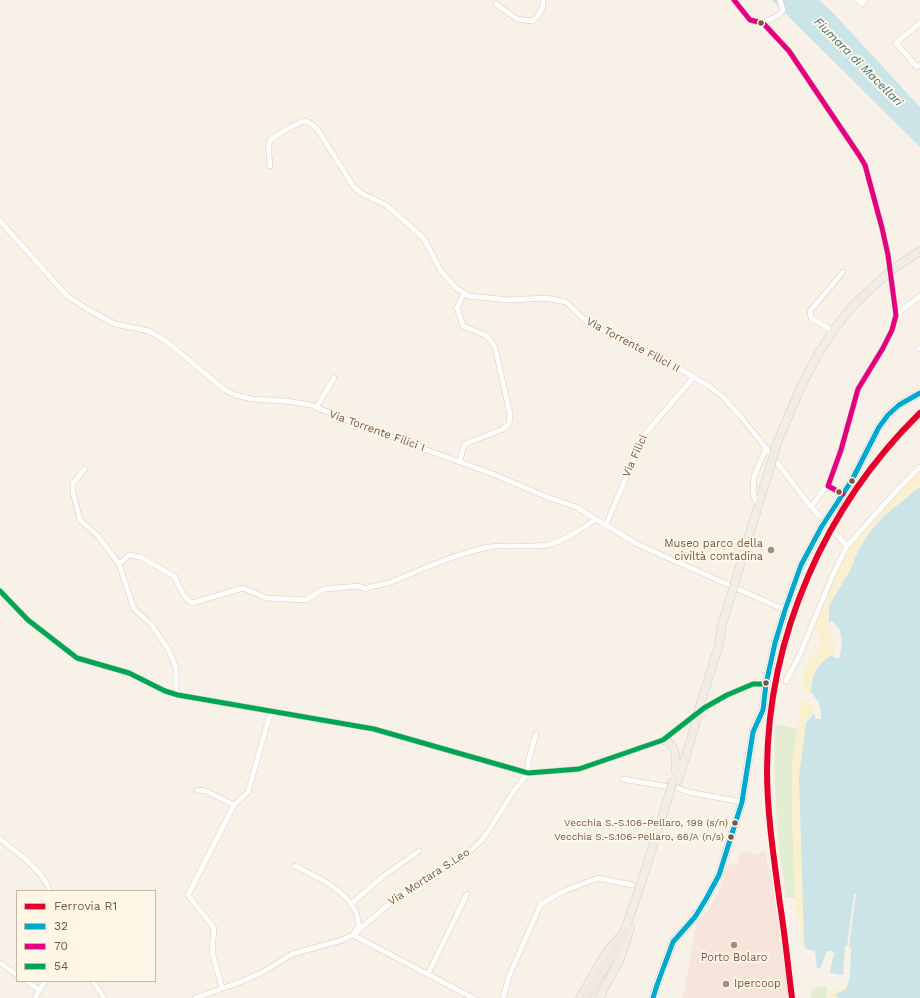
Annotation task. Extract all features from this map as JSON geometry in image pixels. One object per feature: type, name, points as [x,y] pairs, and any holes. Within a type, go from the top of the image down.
[{"type":"highway","points":[[586,998],[626,933]]},
{"type":"main road","points":[[599,998],[620,959],[626,933],[642,895],[699,701],[718,645],[722,625],[758,506],[758,496],[790,411],[806,374],[833,331],[863,296],[896,267],[920,250]]},
{"type":"main road","points":[[666,741],[672,746],[674,751],[674,785]]},
{"type":"street","points":[[496,4],[517,18],[533,21],[542,10],[544,5],[543,0]]},
{"type":"street","points":[[734,0],[750,20],[763,23],[789,51],[859,155],[865,165],[888,255],[896,315],[892,330],[858,389],[841,450],[828,486],[824,489],[811,507]]},
{"type":"street","points":[[763,23],[779,15],[783,10],[780,0]]},
{"type":"street","points":[[858,0],[862,4],[865,0]]},
{"type":"street","points":[[920,23],[896,43],[917,67],[920,65]]},
{"type":"street","name":"Via Torrente Filici II","points":[[270,166],[270,145],[271,140],[275,136],[287,131],[300,122],[305,121],[312,125],[318,130],[353,186],[362,193],[386,205],[417,232],[424,239],[441,271],[455,287],[468,296],[503,299],[546,298],[566,302],[588,323],[668,362],[723,397],[766,448],[811,507],[847,546]]},
{"type":"street","name":"Via Torrente Filici I","points":[[0,221],[67,296],[115,324],[149,331],[166,341],[225,390],[235,395],[252,399],[285,401],[316,408],[364,427],[460,461],[547,497],[576,506],[637,544],[785,610]]},
{"type":"street","points":[[833,331],[811,318],[810,311],[843,272]]},
{"type":"street","points":[[460,461],[465,444],[503,429],[509,424],[510,414],[495,347],[487,336],[463,326],[457,308],[464,293]]},
{"type":"street","points":[[896,315],[920,296]]},
{"type":"street","points":[[316,408],[334,378]]},
{"type":"street","name":"Via Filici","points":[[606,525],[644,435],[693,378]]},
{"type":"street","points":[[653,998],[673,942],[695,916],[719,875],[742,802],[753,732],[763,710],[766,684],[775,643],[801,565],[822,526],[852,480],[878,427],[899,405],[920,393]]},
{"type":"street","points":[[758,496],[753,494],[754,477],[766,448]]},
{"type":"street","points":[[786,681],[800,654],[834,572],[847,546],[898,489],[920,467]]},
{"type":"street","points":[[85,469],[73,483],[73,492],[80,520],[98,536],[119,564],[134,609],[152,624],[168,649],[176,667],[176,689],[178,695]]},
{"type":"street","points":[[828,486],[843,494]]},
{"type":"street","points":[[119,564],[128,555],[140,556],[174,576],[184,596],[192,603],[242,588],[266,598],[306,600],[324,589],[359,586],[365,590],[374,586],[392,582],[417,570],[462,554],[490,547],[548,544],[580,530],[596,519]]},
{"type":"street","points":[[0,591],[28,620],[77,658],[129,673],[165,691],[178,695],[374,729],[528,773],[579,770],[666,741],[704,708],[726,695],[753,684],[766,684]]},
{"type":"street","points":[[222,988],[212,952],[214,928],[188,895],[234,805],[248,792],[269,718],[275,712]]},
{"type":"street","points":[[528,773],[528,763],[536,734]]},
{"type":"street","name":"Via Mortara S.Leo","points":[[195,998],[263,972],[292,954],[339,941],[353,935],[396,898],[471,850],[482,840],[513,792],[528,773]]},
{"type":"street","points":[[623,779],[674,785],[688,792],[742,802]]},
{"type":"street","points":[[197,790],[206,791],[234,805]]},
{"type":"street","points":[[0,839],[36,870],[46,882],[50,890]]},
{"type":"street","points":[[351,904],[382,877],[419,850]]},
{"type":"street","points":[[295,866],[316,876],[345,895],[355,911],[359,925],[353,935],[473,998]]},
{"type":"street","points":[[502,998],[509,976],[542,904],[564,891],[598,878],[632,885]]},
{"type":"street","points":[[428,974],[467,894]]},
{"type":"street","points":[[0,963],[16,974]]},
{"type":"street","points":[[27,982],[39,990]]},
{"type":"street","points":[[35,998],[44,982]]},
{"type":"street","points":[[94,982],[104,998]]},
{"type":"shaded area","points":[[740,851],[760,855],[760,851],[766,852],[767,865],[772,876],[786,973],[788,998],[683,998],[697,920],[701,921],[714,901],[722,882],[726,865],[737,864]]},
{"type":"green space","points":[[775,724],[797,729],[792,769],[795,898],[784,898],[785,890],[779,849],[776,807],[774,766]]},
{"type":"green space","points":[[825,986],[827,989],[827,998],[811,998],[810,993],[814,988]]},
{"type":"sand","points":[[920,473],[920,487],[885,515],[869,533],[857,553],[850,571],[829,605],[829,623],[834,641],[833,654],[816,670],[811,692],[804,691],[802,682],[806,667],[812,654],[818,653],[822,640],[818,639],[820,632],[816,630],[816,624],[832,583],[849,547],[914,475]]},
{"type":"sand","points":[[801,701],[808,703],[815,709],[806,723],[799,777],[804,941],[806,949],[799,943],[802,933],[794,908],[795,898],[792,813],[792,769]]},
{"type":"sand","points":[[846,987],[846,989],[837,994],[837,998],[830,998],[829,990]]},
{"type":"water","name":"Fiumara di Macellari","points":[[772,0],[819,0],[833,13],[920,107],[920,147]]},
{"type":"water","points":[[920,487],[920,998],[837,998],[836,994],[846,989],[850,978],[851,948],[845,945],[843,975],[830,973],[835,954],[831,951],[827,951],[820,969],[817,968],[815,951],[806,949],[804,941],[799,777],[806,723],[814,713],[816,719],[821,719],[819,704],[811,692],[812,685],[814,675],[819,666],[833,654],[833,657],[838,659],[840,656],[840,630],[832,621],[829,623],[829,605],[850,571],[857,553],[869,533],[885,515]]},
{"type":"pier","points":[[832,621],[840,630],[842,642],[840,656],[838,659],[833,657],[833,652],[837,657],[840,642],[838,631],[832,624],[829,625]]},
{"type":"pier","points":[[809,692],[811,692],[819,703],[821,719],[816,719],[814,711],[817,717],[819,717],[819,709]]},
{"type":"pier","points":[[854,894],[856,894],[849,947],[847,946]]},
{"type":"rail line","name":"R1","points":[[792,998],[775,870],[767,786],[770,719],[778,670],[791,622],[808,576],[830,531],[856,489],[886,450],[920,413]]},
{"type":"transit line","name":"70","points":[[734,0],[750,20],[763,23],[789,51],[859,155],[865,165],[888,255],[896,315],[892,330],[883,348],[858,389],[841,450],[828,486],[843,494]]},
{"type":"transit line","name":"32","points":[[653,998],[673,942],[695,917],[719,875],[742,802],[753,732],[763,710],[766,684],[775,643],[801,565],[822,526],[852,480],[879,427],[888,415],[899,405],[920,393]]},
{"type":"transit line","name":"54","points":[[0,591],[28,620],[77,658],[129,673],[165,691],[178,695],[374,729],[528,773],[579,769],[663,740],[704,708],[727,695],[753,684],[766,684]]},
{"type":"place","name":"Museo parco della civiltà contadina","points":[[771,550]]},
{"type":"place","name":"Vecchia S.-S.106-Pellaro, 199 (s/n)","points":[[735,823]]},
{"type":"place","name":"Vecchia S.-S.106-Pellaro, 66/A (n/s)","points":[[731,837]]},
{"type":"place","name":"Porto Bolaro","points":[[734,945]]},
{"type":"place","name":"Ipercoop","points":[[726,984]]}]
